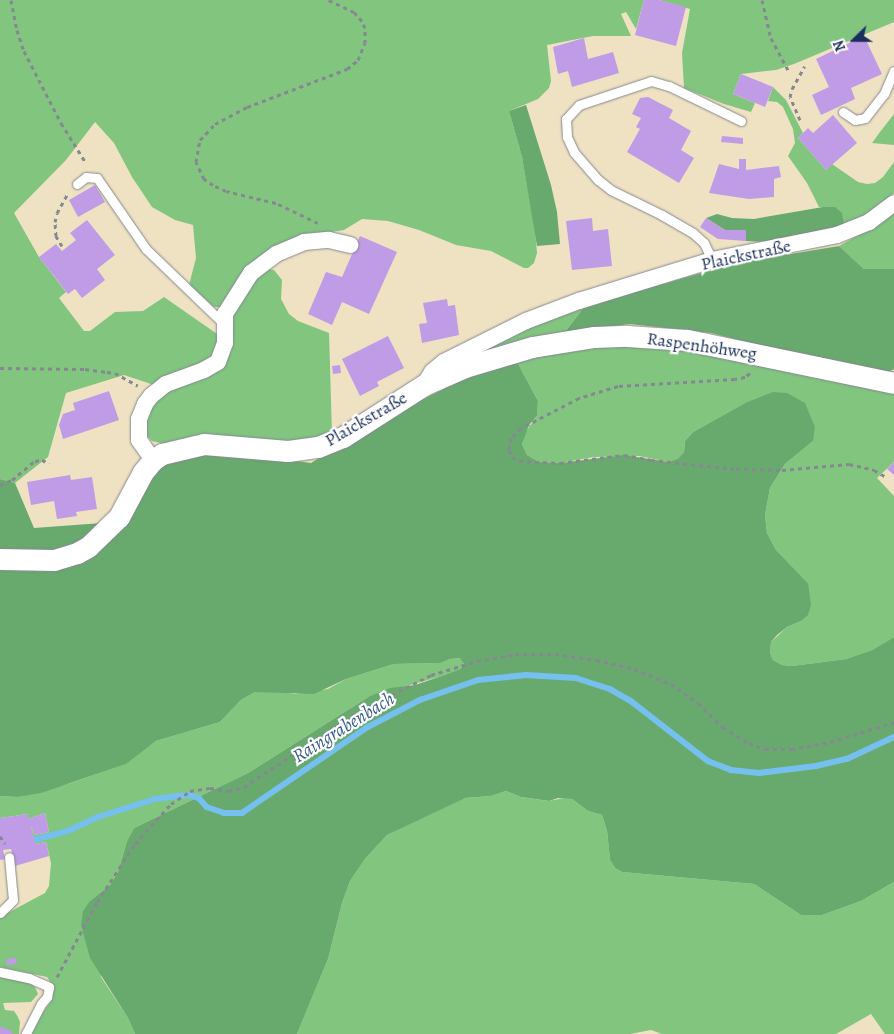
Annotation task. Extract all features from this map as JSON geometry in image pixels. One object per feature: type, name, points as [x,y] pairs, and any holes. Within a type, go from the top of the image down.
[{"type":"street","name":"Plaickstraße","points":[[468,358],[526,321],[579,301],[712,260],[836,235],[869,222],[894,204]]},
{"type":"street","points":[[0,559],[54,560],[77,553],[88,547],[119,517],[143,472],[153,460],[142,447],[138,431],[145,404],[158,390],[173,381],[204,370],[218,362],[224,351],[224,324],[230,304],[247,278],[261,264],[276,254],[304,242],[320,239],[350,246]]},
{"type":"street","name":"Raspenhöhweg","points":[[424,385],[468,358],[594,337],[627,336],[686,340],[894,384]]},
{"type":"street","name":"Plaickstraße","points":[[153,460],[176,449],[204,444],[288,451],[318,447],[343,437],[424,385]]},
{"type":"lane","points":[[843,112],[855,120],[865,118],[884,94],[894,71]]},
{"type":"lane","points":[[712,260],[704,243],[693,233],[662,215],[611,190],[598,180],[574,152],[568,137],[566,119],[579,105],[650,81],[669,86],[741,121]]},
{"type":"lane","points":[[77,184],[86,177],[96,178],[146,249],[224,324]]},
{"type":"lane","points":[[0,913],[14,900],[9,857]]},
{"type":"lane","points":[[0,972],[41,982],[49,987],[50,991],[26,1034]]},
{"type":"path","points":[[11,0],[16,30],[31,66],[61,123],[96,178]]},
{"type":"path","points":[[326,228],[294,209],[226,191],[213,185],[204,178],[196,162],[200,140],[215,124],[247,108],[347,69],[358,60],[365,43],[365,28],[362,21],[354,12],[328,0]]},
{"type":"path","points":[[762,0],[773,43],[789,72]]},
{"type":"path","points":[[800,120],[790,97],[792,89],[805,66]]},
{"type":"path","points":[[62,246],[56,236],[55,222],[63,200],[77,184]]},
{"type":"path","points":[[758,354],[753,370],[745,377],[618,386],[579,398],[521,428],[511,438],[508,450],[512,458],[518,461],[560,463],[624,455],[651,460],[736,469],[782,470],[849,464],[874,470],[886,477]]},
{"type":"path","points":[[0,368],[85,369],[115,373],[139,386],[158,390]]},
{"type":"path","points":[[0,485],[12,480],[36,461],[42,460],[49,463]]},
{"type":"path","points":[[50,991],[97,902],[135,844],[171,804],[190,792],[210,788],[228,791],[244,787],[387,696],[431,675],[476,661],[516,654],[556,654],[634,669],[671,684],[698,703],[723,728],[749,743],[765,749],[791,749],[830,742],[894,722]]},
{"type":"green space","points":[[0,0],[644,0],[636,29],[626,12],[621,14],[631,36],[593,36],[547,45],[551,81],[549,88],[538,99],[509,111],[522,157],[535,230],[537,253],[534,263],[528,268],[524,268],[491,251],[456,245],[419,230],[388,221],[362,219],[344,230],[300,237],[220,307],[214,307],[189,285],[196,258],[193,225],[175,220],[152,207],[132,177],[114,143],[95,122],[66,160],[14,213],[39,257],[66,292],[59,298],[84,331],[90,331],[115,312],[143,311],[164,297],[220,336],[212,359],[154,385],[124,375],[66,393],[48,457],[15,483],[0,479]]},
{"type":"green space","points":[[659,0],[894,0],[894,22],[794,64],[776,70],[741,74],[733,94],[755,103],[751,112],[724,104],[684,88],[682,53],[690,9]]},
{"type":"green space","points":[[773,87],[786,100],[803,133],[798,138],[826,170],[832,164],[858,182],[867,184],[875,183],[883,177],[894,162],[894,193],[870,213],[844,225],[823,207],[819,207],[807,183],[788,156],[795,143],[793,129],[783,107],[777,102],[768,101]]},
{"type":"green space","points":[[526,105],[551,185],[557,212],[560,244],[537,246],[522,157],[509,111]]},
{"type":"green space","points":[[894,114],[894,145],[872,143],[880,132]]},
{"type":"green space","points":[[823,207],[835,207],[842,213],[844,225],[835,229],[765,242],[746,241],[746,230],[725,230],[706,218],[717,214],[732,218],[754,219]]},
{"type":"green space","points":[[894,210],[894,269],[864,269],[839,246],[875,226]]},
{"type":"green space","points":[[839,246],[864,269],[894,269],[894,369],[881,376],[711,333],[630,324],[565,332],[585,306],[737,263]]},
{"type":"green space","points":[[268,269],[274,270],[282,280],[281,299],[289,314],[298,321],[329,333],[332,434],[307,442],[165,444],[152,441],[146,435],[146,417],[161,393],[202,376],[232,324],[234,312],[248,286]]},
{"type":"green space","points":[[585,306],[565,332],[482,354],[482,347]]},
{"type":"green space","points":[[583,345],[669,347],[894,393],[894,462],[877,478],[894,496],[894,637],[872,650],[846,659],[792,666],[782,665],[773,660],[770,653],[771,642],[787,627],[801,621],[808,583],[776,550],[767,533],[765,515],[770,488],[785,464],[813,441],[745,403],[693,432],[685,441],[684,452],[678,460],[669,462],[639,456],[594,457],[560,463],[539,462],[527,455],[522,444],[524,434],[537,416],[538,401],[515,358]]},
{"type":"green space","points":[[515,358],[538,401],[537,416],[529,425],[522,444],[527,455],[539,462],[560,463],[624,455],[669,462],[678,459],[684,452],[685,441],[693,432],[745,403],[773,392],[787,393],[805,403],[815,427],[813,441],[785,464],[770,488],[765,515],[767,533],[776,550],[808,583],[811,605],[808,615],[801,621],[787,627],[771,642],[770,653],[773,660],[782,665],[792,666],[846,659],[872,650],[894,637],[894,882],[861,901],[822,915],[801,915],[754,884],[622,872],[615,868],[610,860],[607,831],[602,815],[588,811],[572,799],[558,798],[549,801],[521,797],[506,791],[491,796],[465,798],[387,835],[365,859],[350,881],[342,903],[328,959],[297,1034],[135,1034],[128,1018],[90,958],[81,925],[83,911],[90,901],[110,885],[118,872],[127,841],[134,828],[248,773],[370,696],[390,688],[415,685],[439,677],[460,669],[464,664],[460,658],[440,663],[394,664],[346,679],[314,694],[255,692],[241,700],[220,722],[156,741],[126,764],[41,793],[17,797],[0,796],[0,479],[15,483],[34,528],[102,523],[147,484],[156,472],[170,460],[220,451],[311,463],[387,417],[466,378]]},
{"type":"green space","points":[[461,658],[464,664],[460,669],[439,677],[370,696],[248,773],[134,828],[127,841],[118,872],[110,885],[90,901],[101,977],[128,1018],[135,1034],[28,1034],[51,1001],[53,986],[47,977],[0,967],[0,917],[45,893],[49,886],[51,863],[46,842],[35,844],[31,825],[35,835],[49,832],[45,813],[28,819],[28,814],[0,818],[0,796],[17,797],[71,783],[125,764],[156,741],[220,722],[241,700],[255,692],[275,691],[295,694],[328,689],[346,679],[394,664],[439,663]]},
{"type":"green space","points":[[506,791],[521,797],[548,801],[565,798],[572,799],[588,811],[602,815],[607,831],[610,860],[615,868],[622,872],[754,884],[801,915],[822,915],[861,901],[894,882],[894,1034],[885,1034],[871,1014],[836,1034],[662,1034],[651,1030],[630,1034],[297,1034],[328,959],[342,903],[350,881],[365,859],[387,835],[454,801],[491,796]]},
{"type":"green space","points":[[0,975],[25,980],[35,987],[38,994],[31,1002],[3,1003],[5,1010],[14,1011],[18,1017],[20,1022],[19,1034],[0,1034]]},
{"type":"building","points":[[644,0],[659,0],[686,7],[676,46],[635,35]]},
{"type":"building","points":[[864,36],[882,74],[851,88],[855,99],[821,115],[812,95],[829,87],[816,59]]},
{"type":"building","points":[[584,38],[588,59],[613,52],[619,73],[572,87],[568,71],[558,74],[553,47]]},
{"type":"building","points":[[741,74],[773,87],[765,107],[733,94]]},
{"type":"building","points":[[648,97],[673,110],[669,118],[691,131],[681,150],[694,158],[679,183],[627,152],[640,129],[636,127],[641,118],[632,114],[640,98]]},
{"type":"building","points":[[833,115],[857,143],[826,170],[798,138],[808,128],[813,133]]},
{"type":"building","points":[[722,136],[743,138],[743,144],[721,142]]},
{"type":"building","points":[[739,159],[746,159],[746,170],[779,166],[781,177],[774,179],[774,197],[749,199],[709,193],[719,164],[739,169]]},
{"type":"building","points":[[95,185],[105,202],[78,217],[69,200]]},
{"type":"building","points":[[592,218],[593,231],[608,229],[612,266],[572,270],[566,221]]},
{"type":"building","points":[[706,218],[725,230],[746,230],[746,241],[718,239],[700,227]]},
{"type":"building","points":[[87,220],[115,255],[97,269],[105,280],[82,298],[75,289],[68,294],[39,257],[56,244],[62,251],[76,240],[70,233]]},
{"type":"building","points":[[360,236],[397,252],[369,314],[342,302],[332,325],[308,314],[326,272],[342,277]]},
{"type":"building","points":[[447,299],[448,306],[455,305],[459,335],[422,343],[419,324],[427,323],[423,303]]},
{"type":"building","points":[[388,336],[404,368],[377,382],[379,386],[360,396],[342,359]]},
{"type":"building","points":[[340,365],[341,373],[333,374],[332,366]]},
{"type":"building","points":[[109,391],[119,420],[63,439],[59,425],[63,414],[75,410],[73,403]]},
{"type":"building","points":[[894,462],[894,475],[887,469]]},
{"type":"building","points":[[70,475],[71,480],[92,477],[97,509],[76,512],[77,516],[57,519],[54,501],[31,505],[27,482]]},
{"type":"building","points":[[45,813],[49,832],[35,835],[31,825],[35,844],[46,842],[49,856],[15,866],[11,849],[3,850],[5,859],[0,860],[0,818],[28,814],[28,819]]},
{"type":"building","points":[[16,958],[17,964],[7,965],[6,959]]},
{"type":"building","points":[[0,1026],[13,1032],[12,1034],[0,1034]]},
{"type":"waterway","name":"Raingrabenbach","points":[[34,840],[68,831],[98,817],[155,799],[189,795],[199,798],[207,807],[224,813],[242,813],[366,728],[420,700],[478,680],[526,675],[576,678],[610,689],[631,701],[708,761],[731,770],[759,773],[816,766],[847,759],[894,737]]}]
